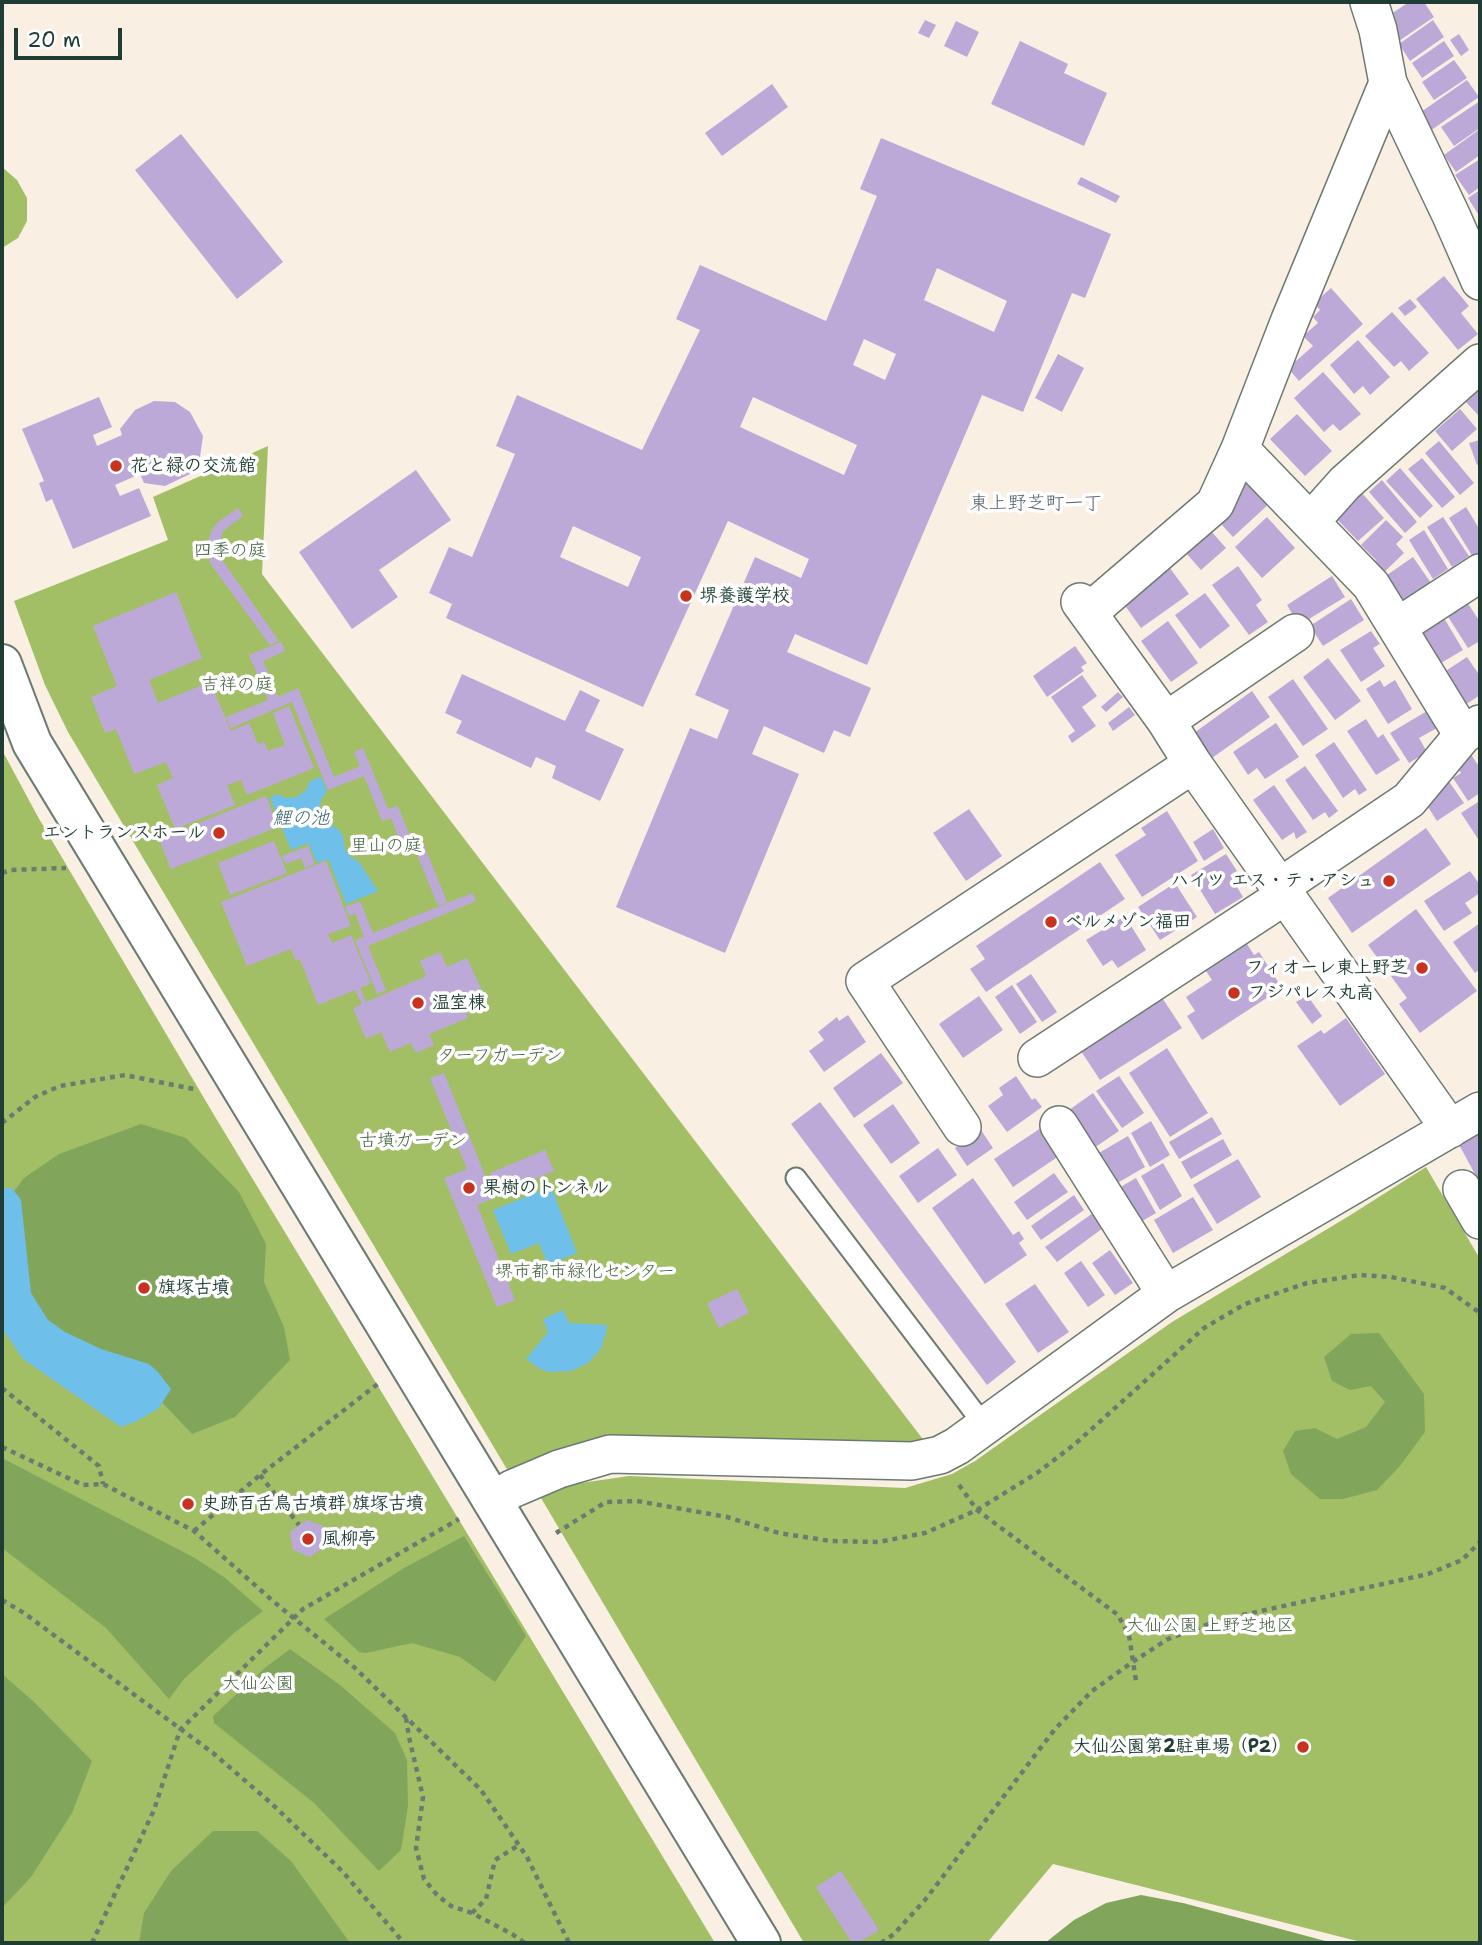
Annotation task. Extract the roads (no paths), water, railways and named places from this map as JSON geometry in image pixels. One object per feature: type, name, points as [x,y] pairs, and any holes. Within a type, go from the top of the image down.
[{"type":"street","points":[[1369,2],[1378,30],[1388,83],[1480,281]]},
{"type":"street","points":[[480,1507],[512,1489],[559,1469],[610,1454],[912,1461],[940,1455],[957,1446],[1166,1294],[1465,1120],[1283,891],[1084,608],[1215,503],[1240,449],[1388,83]]},
{"type":"street","points":[[1311,521],[1345,483],[1480,363]]},
{"type":"street","points":[[1037,1058],[1283,891],[1409,800],[1472,730],[1397,627],[1371,585],[1240,449]]},
{"type":"street","points":[[1397,627],[1480,573]]},
{"type":"street","points":[[1166,721],[1295,633]]},
{"type":"street","points":[[2,664],[32,743],[480,1507],[761,1943]]},
{"type":"street","points":[[962,1127],[865,981],[1193,764]]},
{"type":"street","points":[[1059,1125],[1166,1294]]},
{"type":"street","points":[[1462,1189],[1480,1220]]},
{"type":"lane","points":[[796,1178],[984,1425]]},
{"type":"water","name":"鯉の池","points":[[321,777],[327,790],[320,802],[321,813],[327,822],[338,829],[343,836],[345,850],[359,862],[378,891],[346,904],[328,859],[317,863],[308,843],[291,850],[270,798],[277,794],[286,798],[297,797],[306,790],[310,781]]},
{"type":"water","points":[[551,1187],[577,1253],[548,1265],[539,1243],[511,1254],[493,1210]]},
{"type":"water","points":[[12,1188],[21,1200],[31,1293],[48,1320],[65,1332],[101,1349],[149,1364],[171,1389],[159,1408],[121,1427],[23,1359],[2,1328],[2,1189]]},
{"type":"water","points":[[563,1310],[569,1323],[607,1325],[606,1333],[600,1350],[588,1363],[571,1371],[550,1372],[540,1369],[526,1359],[548,1332],[543,1319]]},
{"type":"place","name":"花と緑の交流館","points":[[116,466]]},
{"type":"place","name":"堺養護学校","points":[[686,596]]},
{"type":"place","name":"エントランスホール","points":[[219,833]]},
{"type":"place","name":"ハイツ エス・テ・アシュ","points":[[1389,881]]},
{"type":"place","name":"ベルメゾン福田","points":[[1051,922]]},
{"type":"place","name":"フィオーレ東上野芝","points":[[1422,968]]},
{"type":"place","name":"フジパレス丸高","points":[[1234,993]]},
{"type":"place","name":"温室棟","points":[[418,1003]]},
{"type":"place","name":"果樹のトンネル","points":[[469,1188]]},
{"type":"place","name":"旗塚古墳","points":[[144,1288]]},
{"type":"place","name":"史跡百舌鳥古墳群 旗塚古墳","points":[[188,1504]]},
{"type":"place","name":"風柳亭","points":[[308,1539]]},
{"type":"place","name":"大仙公園第2駐車場（P2）","points":[[1303,1747]]},
{"type":"district","name":"東上野芝町一丁","points":[[1036,504]]},
{"type":"park label","name":"四季の庭","points":[[230,551]]},
{"type":"park label","name":"吉祥の庭","points":[[237,685]]},
{"type":"park label","name":"里山の庭","points":[[386,846]]},
{"type":"park label","name":"ターフガーデン","points":[[500,1056]]},
{"type":"park label","name":"古墳ガーデン","points":[[413,1141]]},
{"type":"park label","name":"堺市都市緑化センター","points":[[585,1272]]},
{"type":"park label","name":"大仙公園 上野芝地区","points":[[1210,1626]]},
{"type":"park label","name":"大仙公園","points":[[258,1684]]}]
